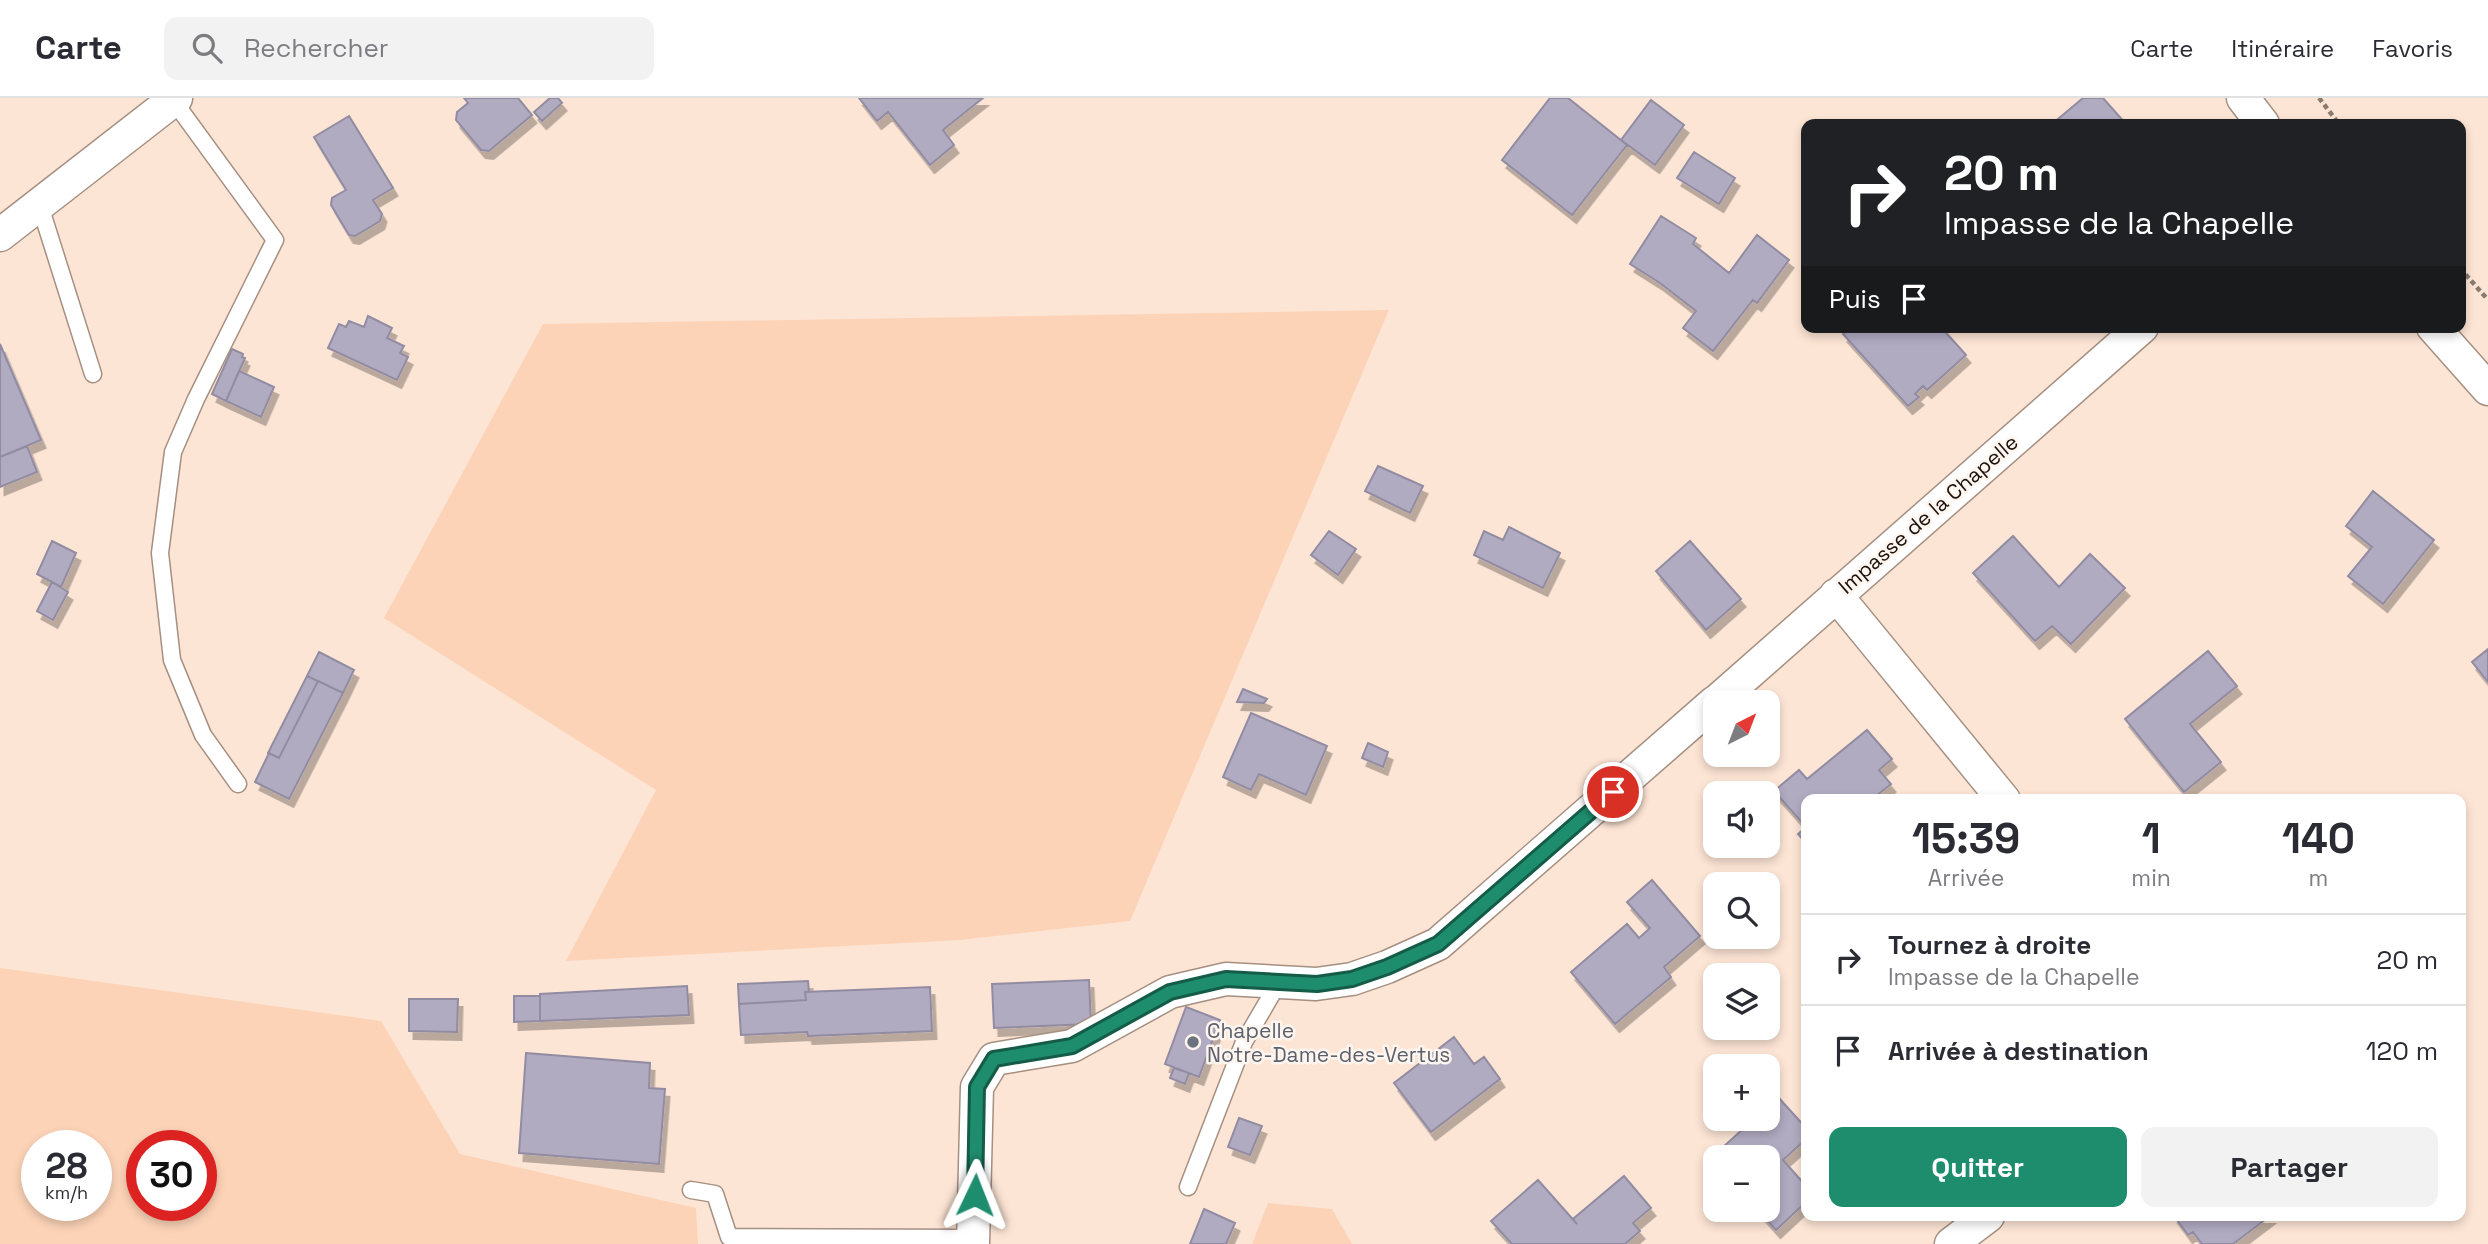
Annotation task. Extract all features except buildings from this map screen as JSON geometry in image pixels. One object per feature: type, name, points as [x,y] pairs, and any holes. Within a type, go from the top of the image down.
[{"type":"street","points":[[2244,98],[2259,119]]},
{"type":"street","points":[[0,235],[175,99]]},
{"type":"street","name":"Impasse de la Chapelle","points":[[1729,690],[2135,333]]},
{"type":"street","points":[[2438,333],[2488,389]]},
{"type":"street","points":[[1836,595],[1999,794]]},
{"type":"street","name":"Impasse de la Chapelle","points":[[974,1241],[977,1087],[994,1059],[1072,1046],[1170,992],[1226,979],[1317,984],[1352,979],[1438,944],[1703,712]]},
{"type":"street","points":[[1951,1244],[1981,1221]]},
{"type":"lane","points":[[175,99],[275,240],[196,399],[173,452],[160,553],[172,660],[203,735],[238,784]]},
{"type":"lane","points":[[40,206],[93,374]]},
{"type":"lane","points":[[1188,1187],[1244,1042],[1279,982]]},
{"type":"lane","points":[[691,1190],[715,1194],[729,1237],[974,1241]]},
{"type":"path","points":[[2319,98],[2335,119]]},
{"type":"path","points":[[2466,275],[2488,300]]},
{"type":"shaded area","points":[[1389,310],[1130,921],[960,940],[566,961],[656,790],[384,618],[543,324]]},
{"type":"shaded area","points":[[0,968],[381,1021],[460,1154],[696,1208],[698,1244],[0,1244]]},
{"type":"shaded area","points":[[1268,1203],[1332,1209],[1352,1244],[1252,1244]]},
{"type":"place","name":"Chapelle Notre-Dame-des-Vertus","points":[[1193,1042]]},
{"type":"route","points":[[975,1195],[977,1087],[994,1059],[1072,1046],[1170,992],[1226,979],[1317,984],[1352,979],[1387,967],[1438,944],[1613,792]]}]
